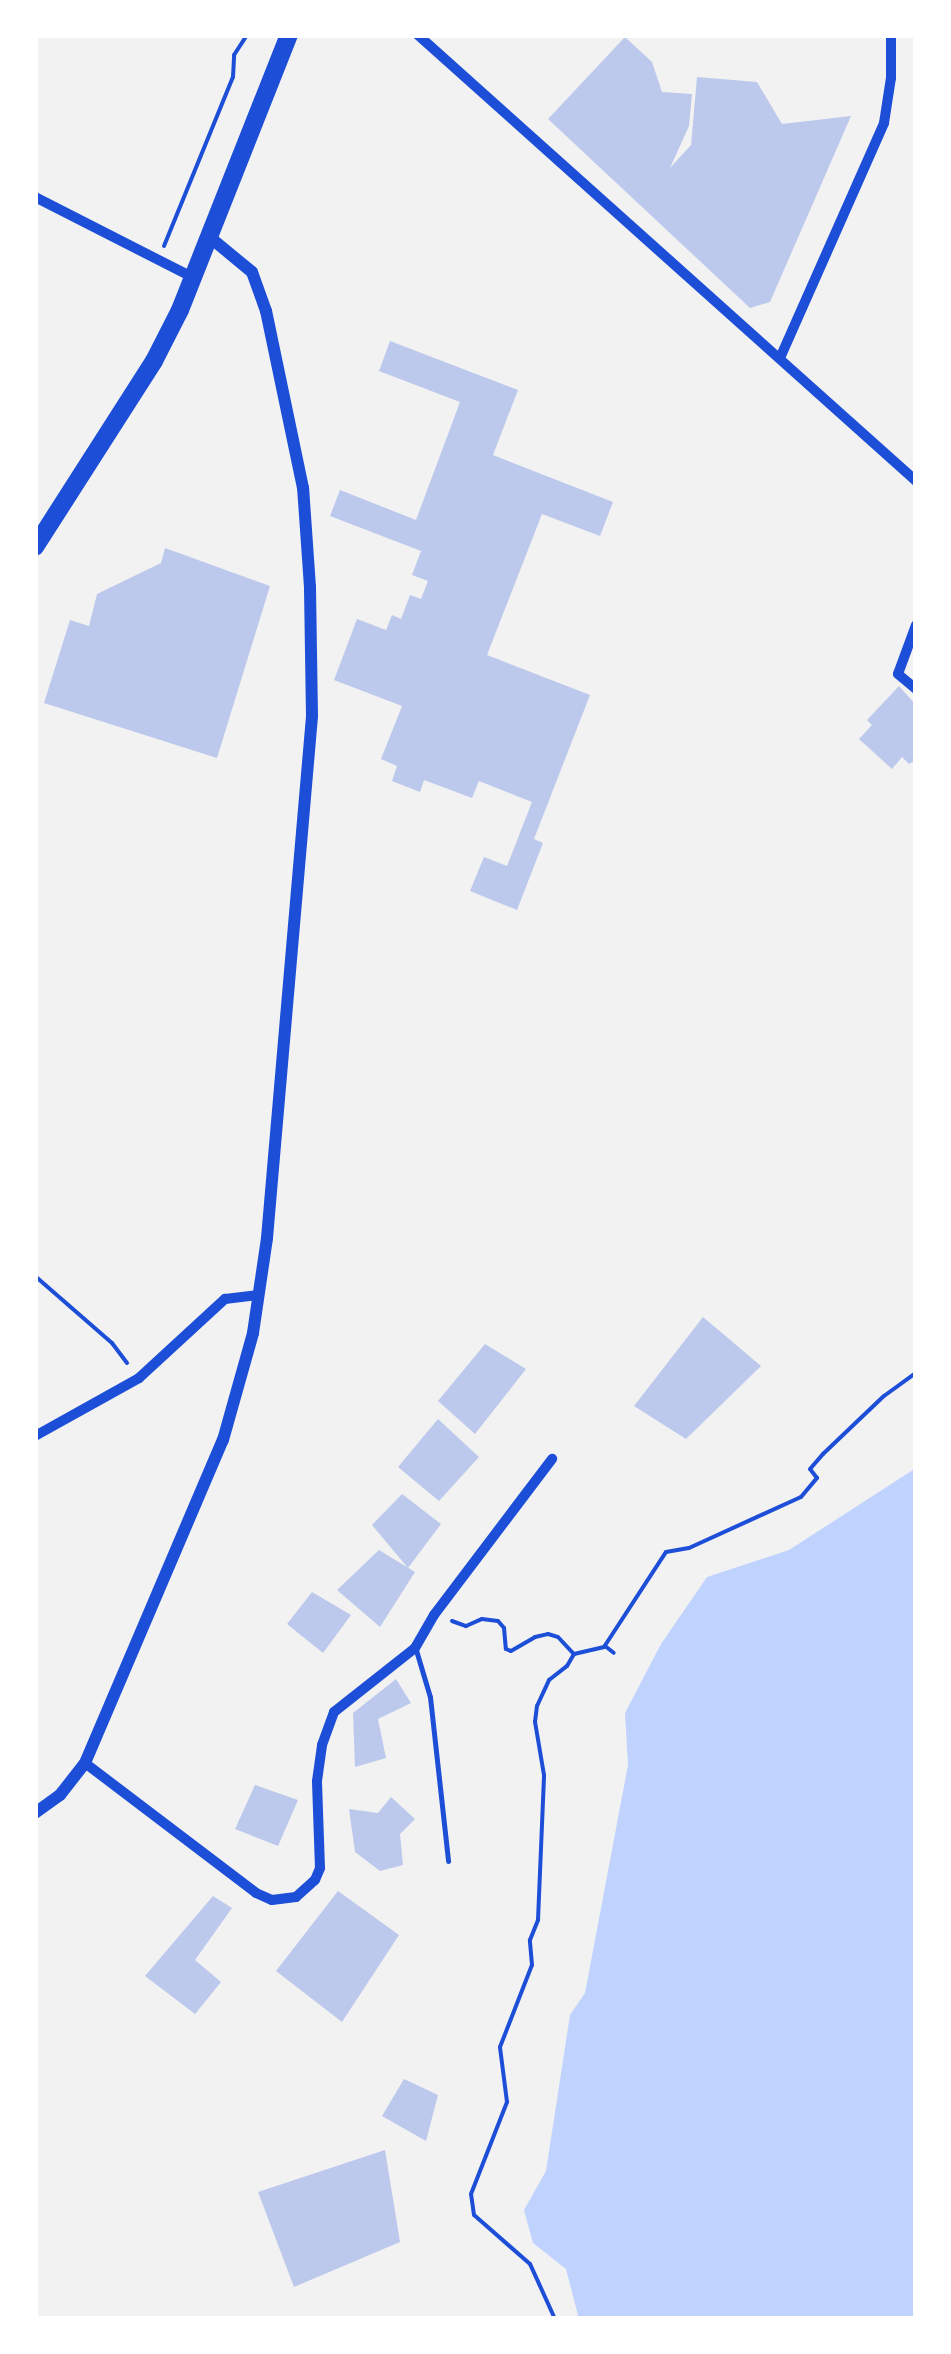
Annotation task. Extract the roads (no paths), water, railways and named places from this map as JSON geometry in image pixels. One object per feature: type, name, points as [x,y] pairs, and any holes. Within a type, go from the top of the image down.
[{"type":"main road","points":[[35,547],[154,361],[212,239],[289,35]]},
{"type":"street","points":[[418,35],[916,481]]},
{"type":"street","points":[[780,358],[884,122],[891,78],[891,35]]},
{"type":"street","points":[[35,197],[194,278]]},
{"type":"street","points":[[35,1813],[60,1794],[84,1764],[222,1440],[243,1372],[267,1238],[312,716],[312,633],[303,488],[266,311],[252,272],[212,239]]},
{"type":"street","points":[[916,625],[898,674],[916,689]]},
{"type":"street","points":[[35,1436],[139,1378],[226,1299],[258,1295]]},
{"type":"street","points":[[84,1764],[256,1893],[272,1900],[296,1897],[315,1880],[320,1868],[317,1781],[322,1745],[334,1712],[415,1648],[434,1615],[552,1458]]},
{"type":"lane","points":[[415,1648],[430,1697],[448,1862]]},
{"type":"water","points":[[916,1468],[916,2319],[579,2319],[566,2269],[533,2243],[524,2210],[546,2171],[570,2015],[585,1993],[628,1765],[625,1713],[661,1644],[707,1577],[789,1550]]}]
